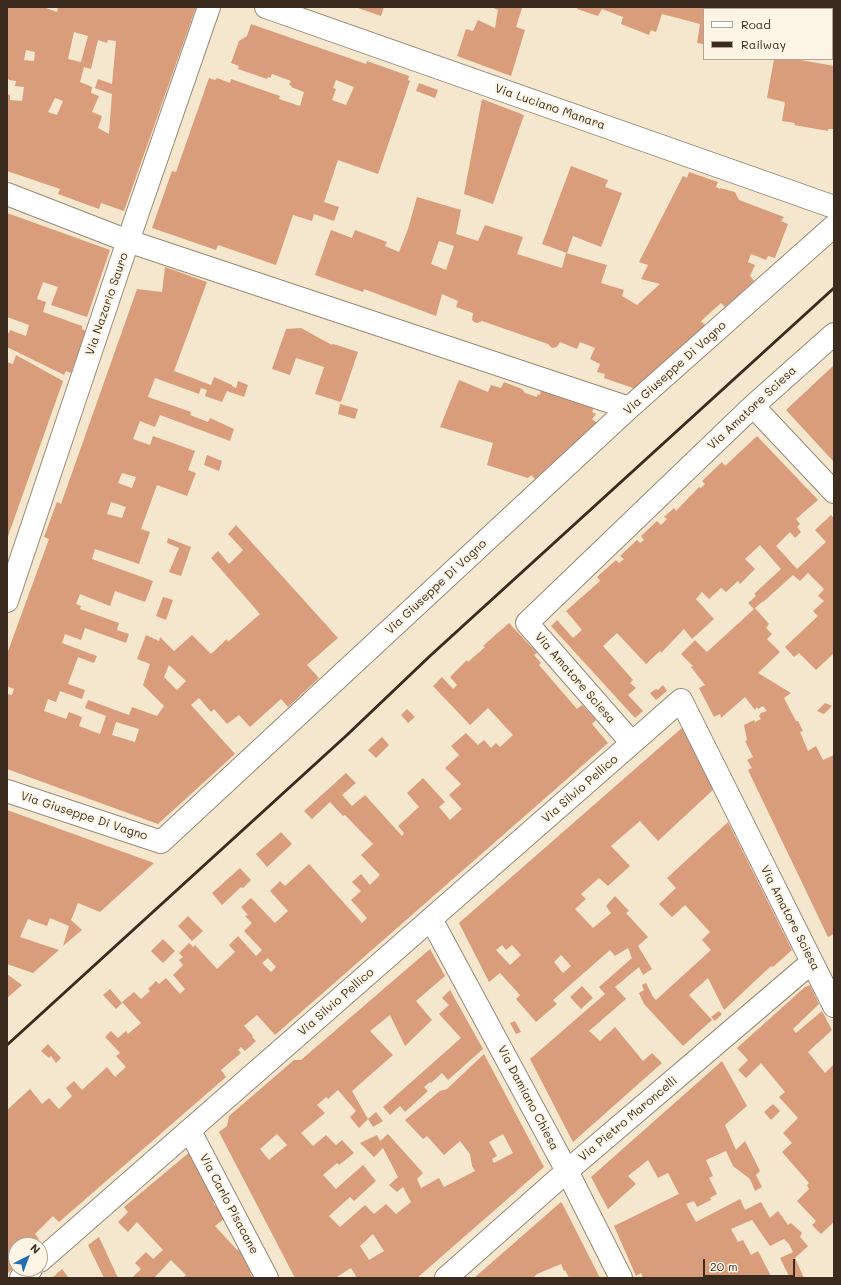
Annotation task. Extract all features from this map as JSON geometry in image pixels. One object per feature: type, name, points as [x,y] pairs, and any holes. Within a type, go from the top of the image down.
[{"type":"street","name":"Via Nazario Sauro","points":[[7,601],[128,241],[209,7]]},
{"type":"street","name":"Via Luciano Manara","points":[[266,7],[834,208]]},
{"type":"street","points":[[7,194],[128,241],[629,408]]},
{"type":"street","name":"Via Giuseppe Di Vagno","points":[[7,791],[161,842],[629,408],[834,226]]},
{"type":"street","name":"Via Amatore Sciesa","points":[[834,334],[753,406],[527,623],[632,743],[681,700],[834,1006]]},
{"type":"street","points":[[753,406],[834,492]]},
{"type":"street","name":"Via Silvio Pellico","points":[[48,1254],[632,743]]},
{"type":"street","name":"Via Damiano Chiesa","points":[[431,919],[567,1171],[621,1278]]},
{"type":"street","name":"Via Pietro Maroncelli","points":[[446,1278],[567,1171],[812,962]]},
{"type":"street","name":"Via Carlo Pisacane","points":[[190,1131],[267,1278]]},
{"type":"building","points":[[7,7],[43,7],[57,12],[58,7],[196,7],[124,211],[101,203],[99,209],[58,194],[60,189],[7,171],[7,94],[10,95],[10,100],[22,101],[24,87],[15,86],[16,81],[9,80],[7,77]],"holes":[[[74,32],[88,36],[81,62],[68,59]],[[98,40],[107,43],[108,40],[116,41],[112,84],[98,79],[95,88],[112,94],[109,134],[98,128],[102,116],[92,112],[99,96],[91,93],[92,87],[80,82],[84,67],[91,69]],[[26,50],[35,52],[34,61],[24,60]],[[55,98],[63,101],[57,115],[48,112]]]},
{"type":"building","points":[[355,7],[384,7],[381,16]]},
{"type":"building","points":[[491,7],[522,8],[516,27],[525,30],[511,76],[457,56],[466,29],[473,31],[478,20],[495,28],[498,10]]},
{"type":"building","points":[[578,7],[834,7],[834,48],[833,8],[703,8],[703,44],[697,43],[700,24],[662,14],[656,32],[651,30],[649,35],[621,24],[623,17],[602,9],[598,16],[577,9]]},
{"type":"building","points":[[251,24],[366,64],[367,61],[409,76],[408,80],[410,81],[378,174],[338,160],[324,202],[339,207],[334,221],[314,214],[312,221],[293,215],[276,265],[218,245],[216,250],[152,228],[172,171],[176,172],[209,78],[215,80],[217,78],[230,83],[231,79],[280,96],[279,99],[300,106],[304,92],[291,87],[292,86],[289,85],[291,81],[272,74],[270,78],[268,77],[267,79],[238,69],[239,66],[231,63],[239,41],[247,36]],"holes":[[[336,80],[354,87],[346,105],[332,100],[336,89],[333,88]]]},
{"type":"building","points":[[774,60],[801,60],[834,66],[834,129],[828,129],[828,131],[794,125],[795,123],[782,121],[785,102],[767,98]]},
{"type":"building","points":[[419,83],[438,90],[435,98],[416,91]]},
{"type":"building","points":[[482,99],[524,115],[493,204],[464,194]]},
{"type":"building","points":[[571,166],[608,180],[605,187],[622,193],[601,247],[573,236],[567,253],[542,244]]},
{"type":"building","points":[[689,172],[718,182],[716,187],[735,192],[739,200],[784,217],[781,221],[788,224],[775,258],[768,256],[766,260],[751,254],[748,262],[755,265],[750,276],[754,281],[725,307],[721,303],[701,321],[705,325],[636,389],[604,378],[605,374],[597,372],[600,364],[590,359],[595,348],[580,342],[577,349],[560,342],[557,347],[552,348],[548,344],[482,321],[477,323],[474,322],[472,320],[473,313],[456,307],[458,301],[442,294],[436,316],[364,289],[363,292],[315,275],[331,230],[352,238],[355,230],[387,242],[385,246],[399,252],[408,229],[417,197],[461,210],[456,234],[478,241],[485,225],[523,237],[517,254],[562,268],[566,253],[607,265],[601,283],[624,290],[622,296],[637,305],[660,284],[641,279],[648,265],[639,262],[683,176],[687,178]],"holes":[[[439,241],[454,246],[446,270],[431,264]]]},
{"type":"building","points":[[7,213],[110,250],[87,317],[51,305],[58,287],[43,282],[37,299],[46,302],[43,312],[82,326],[82,329],[86,331],[71,373],[66,371],[64,375],[7,347],[7,336],[10,330],[26,336],[29,325],[7,317]]},
{"type":"building","points":[[165,267],[207,282],[174,371],[211,385],[214,377],[236,388],[238,381],[248,385],[244,397],[227,391],[222,402],[205,396],[207,390],[201,388],[199,394],[155,378],[148,397],[191,412],[190,415],[208,422],[210,418],[234,429],[230,441],[160,415],[155,427],[140,421],[133,439],[150,445],[153,436],[195,451],[188,470],[196,473],[187,496],[157,485],[141,529],[150,532],[139,564],[95,549],[92,559],[153,581],[145,602],[115,591],[110,606],[80,594],[76,604],[81,606],[80,609],[119,623],[117,630],[129,634],[126,643],[85,628],[81,640],[65,634],[62,643],[97,656],[94,663],[78,657],[68,684],[85,690],[82,699],[60,691],[56,702],[48,699],[44,711],[66,719],[69,712],[82,717],[79,726],[100,734],[106,716],[85,708],[88,700],[129,715],[132,707],[157,716],[164,706],[143,685],[150,664],[137,659],[146,635],[159,641],[160,637],[174,651],[192,635],[211,654],[227,639],[228,642],[260,614],[211,558],[218,551],[229,564],[243,550],[228,534],[236,525],[338,638],[307,665],[319,678],[288,707],[281,699],[250,727],[239,715],[227,724],[214,709],[211,712],[199,698],[191,705],[235,754],[158,824],[7,769],[7,694],[12,695],[14,689],[7,686],[7,654],[49,539],[44,537],[57,502],[61,504],[137,289],[162,292]],"holes":[[[122,473],[136,477],[132,488],[118,483]],[[111,502],[126,507],[122,518],[107,514]],[[169,665],[186,681],[177,690],[164,677]],[[116,722],[139,729],[135,742],[112,735]]]},
{"type":"building","points":[[301,328],[332,345],[337,345],[358,352],[341,402],[315,394],[324,367],[296,358],[290,375],[272,369],[286,329]]},
{"type":"building","points":[[16,355],[63,381],[7,539],[7,362],[13,364]]},
{"type":"building","points":[[834,365],[834,462],[786,410]]},
{"type":"building","points":[[459,380],[488,392],[491,385],[501,388],[504,382],[522,389],[525,393],[537,397],[538,394],[540,395],[541,389],[594,407],[592,412],[596,414],[592,419],[597,423],[535,479],[531,475],[528,478],[487,465],[493,443],[440,427]]},
{"type":"building","points":[[340,404],[358,409],[355,419],[338,414]]},
{"type":"building","points":[[757,436],[818,500],[796,519],[800,524],[797,527],[801,532],[795,538],[790,532],[776,546],[797,569],[826,542],[815,530],[831,515],[834,518],[834,653],[816,670],[799,653],[794,657],[785,647],[818,616],[813,611],[824,601],[818,596],[824,589],[808,573],[800,581],[793,575],[755,608],[769,624],[766,628],[772,634],[767,639],[780,652],[758,673],[791,693],[784,698],[803,731],[800,732],[808,751],[816,746],[823,760],[834,755],[834,934],[828,937],[748,770],[752,768],[747,760],[753,757],[745,741],[747,740],[744,725],[754,720],[755,722],[761,719],[759,716],[761,713],[767,711],[763,706],[758,709],[757,707],[755,710],[745,697],[721,718],[720,714],[714,717],[699,688],[705,685],[691,667],[693,666],[681,654],[695,640],[707,652],[754,609],[748,603],[756,596],[754,594],[781,569],[760,545],[745,559],[755,569],[740,584],[738,581],[726,592],[721,588],[709,599],[702,592],[696,599],[714,619],[692,639],[684,629],[661,653],[660,651],[646,664],[617,633],[603,646],[633,680],[630,683],[636,688],[628,695],[643,711],[635,718],[551,626],[557,620],[573,638],[582,630],[566,611],[600,581],[597,577],[616,560],[619,563],[624,559],[620,556],[637,540],[640,543],[644,540],[641,536],[657,521],[661,525],[667,519],[664,517],[674,508],[676,511],[699,487],[701,488],[705,484],[702,481],[722,462],[725,466]]},
{"type":"building","points":[[207,455],[222,461],[219,471],[204,465]]},
{"type":"building","points":[[168,538],[191,547],[181,576],[169,572],[179,548],[167,543]]},
{"type":"building","points":[[163,597],[173,600],[166,620],[156,616]]},
{"type":"building","points":[[509,623],[537,653],[534,655],[541,663],[539,665],[577,709],[582,705],[596,720],[592,724],[608,743],[275,1035],[257,1015],[244,1026],[256,1041],[245,1051],[241,1047],[238,1050],[241,1053],[221,1070],[226,1077],[59,1222],[53,1216],[35,1234],[37,1237],[8,1237],[7,1274],[7,1110],[30,1089],[42,1104],[49,1098],[59,1109],[72,1096],[66,1088],[74,1081],[82,1090],[107,1067],[115,1077],[126,1067],[116,1056],[120,1053],[105,1037],[111,1031],[118,1038],[126,1031],[128,1034],[141,1023],[122,1002],[134,992],[141,999],[150,991],[148,989],[156,981],[159,984],[166,978],[180,994],[185,989],[173,975],[183,965],[179,960],[183,957],[179,953],[189,943],[193,947],[195,945],[217,969],[235,952],[229,945],[238,936],[256,956],[262,950],[244,931],[252,923],[245,916],[248,915],[241,907],[251,898],[275,923],[288,911],[270,891],[280,881],[285,886],[309,864],[362,923],[367,918],[351,900],[361,891],[352,882],[361,874],[370,885],[380,875],[361,855],[373,844],[330,802],[312,819],[304,811],[346,773],[356,783],[342,795],[352,806],[365,795],[402,836],[404,833],[398,826],[419,807],[407,793],[423,778],[445,802],[439,807],[450,820],[462,809],[449,795],[461,784],[445,768],[459,755],[451,746],[466,733],[478,745],[484,740],[491,748],[496,743],[500,747],[513,735],[488,708],[470,725],[433,686],[442,677],[453,689],[457,685],[450,677],[467,660],[468,662],[485,647],[483,646]],"holes":[[[268,958],[276,967],[271,972],[262,963]]]},
{"type":"building","points":[[663,685],[667,691],[656,700],[650,693],[656,689],[658,690]]},
{"type":"building","points":[[825,703],[832,706],[824,714],[817,711]]},
{"type":"building","points":[[407,709],[415,717],[408,723],[401,715]]},
{"type":"building","points":[[683,727],[714,789],[658,841],[640,821],[611,846],[630,866],[608,886],[599,878],[581,894],[586,899],[575,909],[593,928],[611,913],[606,906],[615,896],[629,911],[626,913],[648,937],[638,946],[652,969],[643,975],[639,967],[615,987],[626,999],[589,1031],[600,1041],[615,1027],[643,1061],[652,1053],[662,1063],[573,1142],[530,1059],[605,994],[599,987],[632,958],[628,948],[615,956],[610,950],[553,1000],[557,1004],[536,1022],[516,999],[520,995],[500,973],[489,982],[459,923]],"holes":[[[502,945],[506,950],[512,945],[521,955],[510,965],[496,950]],[[561,955],[571,966],[563,973],[554,962]]]},
{"type":"building","points":[[382,737],[389,745],[376,758],[368,750]]},
{"type":"building","points":[[7,810],[154,863],[100,912],[78,903],[71,920],[82,930],[63,946],[69,926],[50,918],[47,926],[28,919],[20,937],[59,950],[33,973],[7,964]]},
{"type":"building","points":[[728,822],[792,950],[773,967],[771,966],[724,1010],[708,978],[689,995],[712,1020],[683,1046],[644,1004],[639,993],[644,990],[642,985],[646,983],[656,1000],[711,950],[702,940],[710,932],[685,905],[672,917],[659,904],[676,888],[667,878]]},
{"type":"building","points":[[281,832],[292,844],[267,867],[256,854]]},
{"type":"building","points":[[240,868],[251,880],[243,888],[241,887],[222,905],[212,893]]},
{"type":"building","points":[[188,916],[203,931],[192,941],[178,926]]},
{"type":"building","points":[[163,939],[175,951],[163,963],[151,951]]},
{"type":"building","points":[[430,949],[445,976],[416,1001],[432,1020],[405,1046],[390,1015],[370,1031],[393,1055],[352,1091],[368,1119],[359,1128],[350,1117],[356,1111],[338,1090],[328,1099],[326,1097],[317,1105],[325,1113],[301,1133],[313,1146],[326,1135],[336,1145],[342,1140],[354,1153],[339,1165],[337,1163],[323,1175],[336,1189],[363,1165],[376,1181],[354,1201],[350,1197],[329,1216],[340,1227],[365,1205],[374,1214],[386,1204],[396,1214],[411,1202],[403,1187],[397,1192],[389,1185],[398,1177],[383,1148],[374,1157],[360,1143],[377,1135],[380,1141],[388,1134],[423,1173],[417,1179],[421,1188],[439,1178],[444,1187],[475,1171],[472,1166],[470,1154],[460,1141],[444,1155],[427,1136],[423,1139],[405,1120],[440,1091],[447,1089],[484,1054],[544,1167],[417,1278],[357,1278],[351,1268],[335,1278],[295,1278],[219,1132],[227,1126],[229,1116],[294,1060],[301,1060]],"holes":[[[277,1134],[287,1145],[269,1160],[260,1149]],[[503,1134],[513,1153],[494,1163],[492,1159],[497,1156],[489,1142]],[[373,1234],[384,1251],[369,1260],[360,1246]]]},
{"type":"building","points":[[7,974],[22,985],[7,998]]},
{"type":"building","points":[[810,985],[819,1004],[793,1029],[796,1033],[822,1011],[832,1030],[808,1052],[825,1073],[834,1064],[834,1222],[821,1234],[812,1225],[816,1221],[797,1201],[809,1189],[807,1185],[809,1183],[782,1152],[792,1143],[783,1133],[798,1118],[779,1097],[785,1092],[761,1063],[746,1078],[738,1070],[748,1060],[737,1048],[805,987]]},
{"type":"building","points":[[582,986],[593,998],[581,1009],[570,997]]},
{"type":"building","points":[[110,989],[122,1003],[116,1009],[103,995]]},
{"type":"building","points":[[450,990],[483,1049],[448,1080],[442,1073],[431,1083],[430,1082],[424,1087],[428,1091],[405,1112],[400,1106],[390,1115],[383,1107],[461,1038],[439,1014],[449,1005],[442,998]]},
{"type":"building","points":[[719,1011],[722,1014],[715,1021],[711,1017]]},
{"type":"building","points":[[515,1021],[521,1032],[516,1034],[510,1023]]},
{"type":"building","points":[[48,1044],[61,1058],[56,1063],[51,1056],[49,1058],[41,1051]]},
{"type":"building","points":[[722,1061],[747,1106],[725,1125],[736,1150],[745,1141],[760,1171],[756,1175],[762,1187],[755,1191],[750,1179],[733,1166],[726,1151],[706,1160],[713,1176],[709,1178],[717,1194],[710,1198],[711,1200],[697,1207],[694,1201],[686,1204],[696,1222],[740,1199],[745,1210],[761,1202],[770,1218],[778,1211],[788,1225],[791,1223],[802,1233],[800,1237],[808,1246],[795,1258],[804,1278],[790,1278],[780,1258],[793,1252],[789,1244],[784,1239],[770,1246],[752,1220],[731,1229],[738,1242],[743,1240],[751,1255],[758,1251],[772,1278],[643,1278],[641,1273],[636,1276],[614,1226],[679,1194],[668,1173],[658,1178],[648,1160],[628,1176],[636,1184],[608,1209],[591,1177]]},
{"type":"building","points":[[773,1104],[780,1111],[771,1120],[764,1112]]},
{"type":"building","points":[[376,1112],[383,1121],[373,1127],[368,1119]]},
{"type":"building","points":[[191,1151],[217,1199],[213,1202],[215,1206],[218,1205],[224,1219],[215,1226],[237,1250],[238,1249],[239,1251],[244,1249],[255,1271],[250,1273],[253,1278],[183,1278],[186,1275],[171,1260],[154,1278],[133,1277],[141,1269],[135,1263],[146,1252],[153,1259],[163,1250],[137,1222],[128,1232],[118,1222],[128,1212],[124,1207]]},
{"type":"building","points":[[561,1202],[600,1278],[569,1278],[561,1264],[537,1274],[533,1278],[474,1278]]},
{"type":"building","points":[[99,1237],[118,1278],[104,1278],[88,1245]]},
{"type":"building","points":[[62,1269],[69,1278],[52,1278]]},
{"type":"railway","points":[[7,1045],[347,735],[431,655],[834,288]]}]
